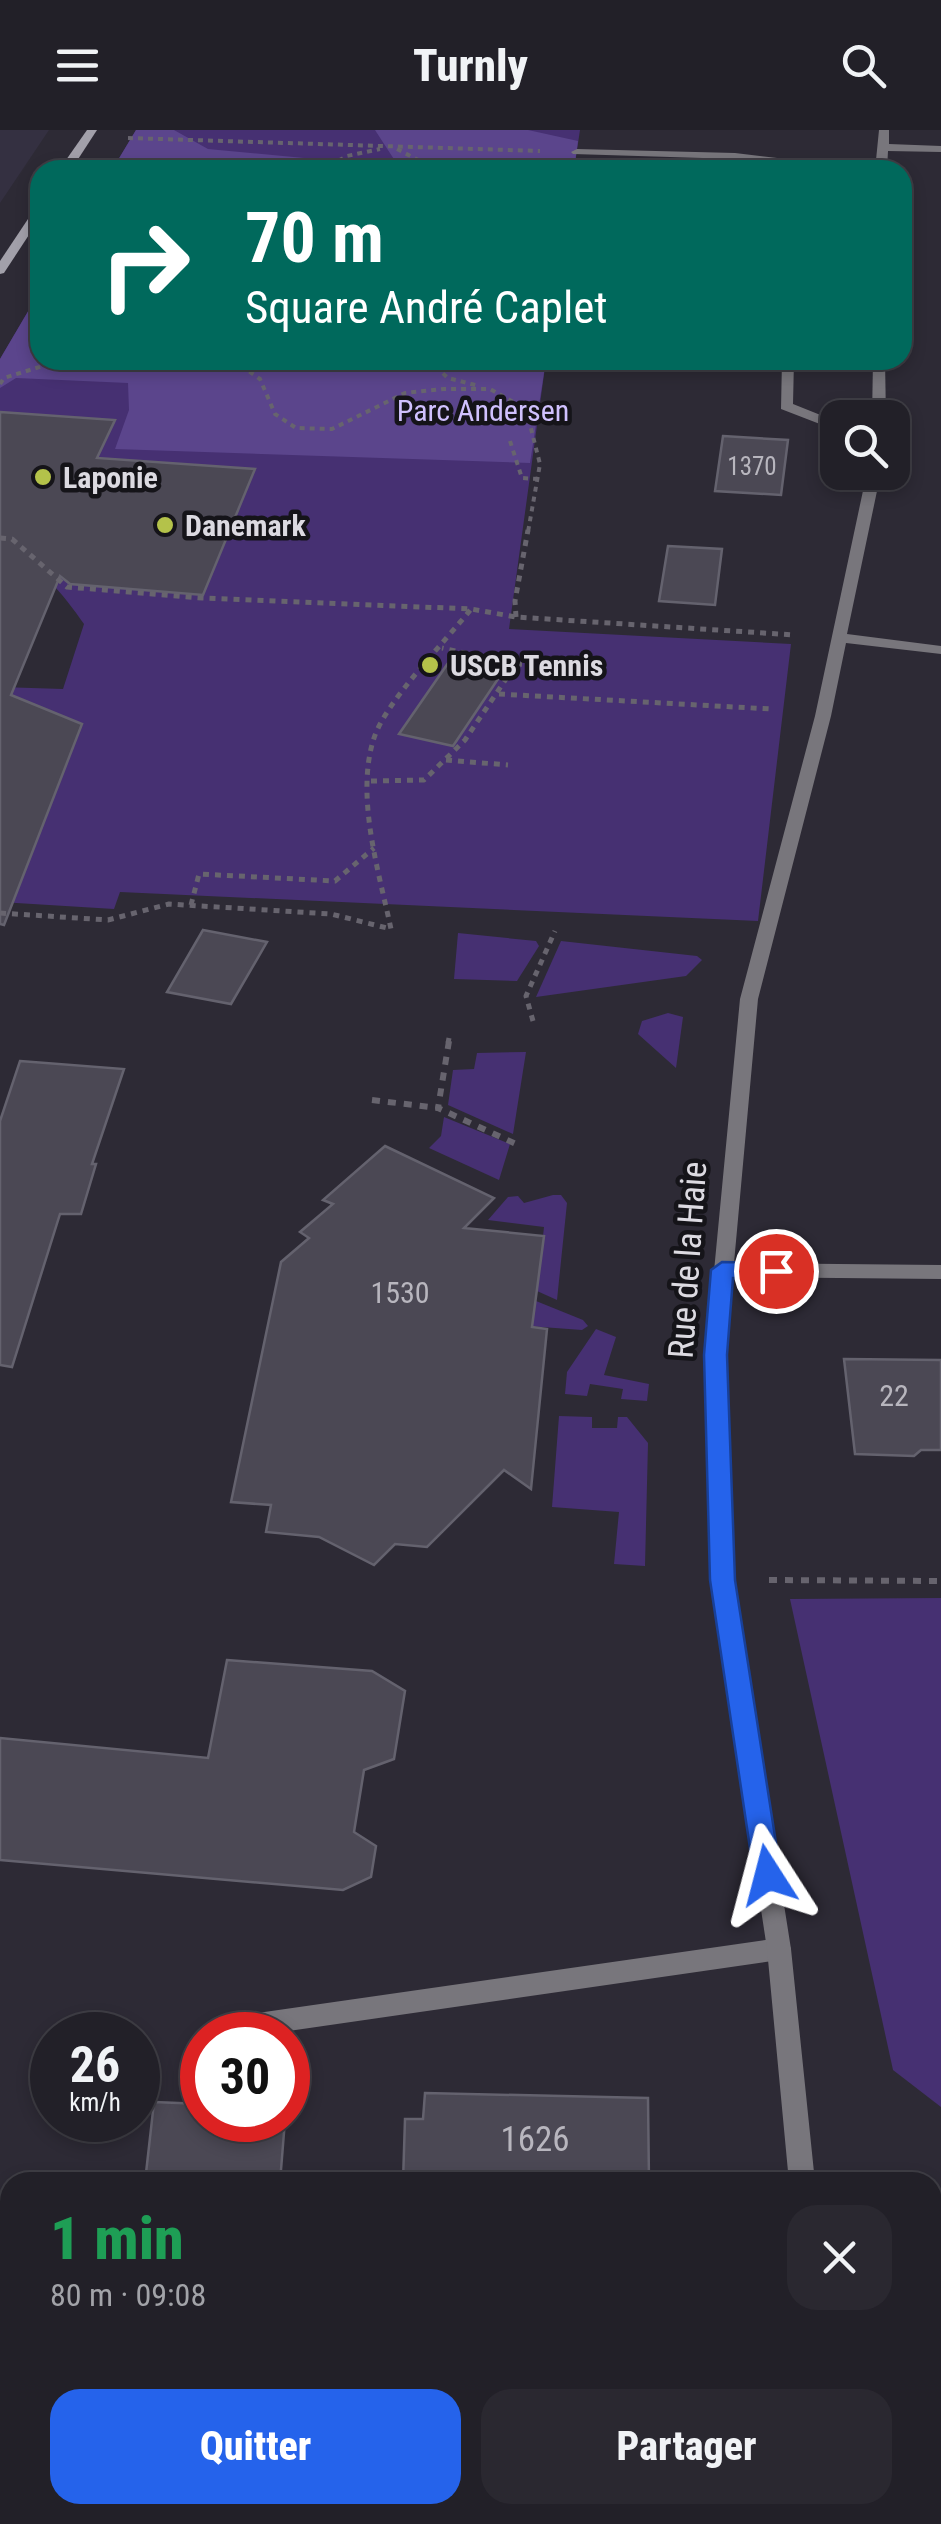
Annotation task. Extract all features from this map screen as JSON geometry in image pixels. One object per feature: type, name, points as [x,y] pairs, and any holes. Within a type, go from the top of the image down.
[{"type":"main road","points":[[72,160],[89,134]]},
{"type":"main road","points":[[0,270],[30,224]]},
{"type":"street","points":[[882,160],[884,130]]},
{"type":"street","points":[[883,147],[941,149]]},
{"type":"street","points":[[576,152],[769,160]]},
{"type":"street","points":[[788,370],[786,406],[820,420]]},
{"type":"street","points":[[879,370],[879,400]]},
{"type":"street","name":"Rue de la Haie","points":[[801,2172],[779,1948],[722,1580],[716,1355],[749,999],[842,638],[871,490]]},
{"type":"street","points":[[842,638],[941,650]]},
{"type":"street","points":[[722,1270],[941,1272]]},
{"type":"street","points":[[310,2016],[779,1948]]},
{"type":"path","points":[[89,134],[576,152]]},
{"type":"path","points":[[340,160],[393,147],[418,160]]},
{"type":"path","points":[[0,384],[4,378],[30,370]]},
{"type":"path","points":[[248,370],[260,378],[276,414],[296,428],[332,429],[405,393],[490,388]]},
{"type":"path","points":[[439,370],[448,378],[490,388],[526,409],[540,464],[515,601],[516,617]]},
{"type":"path","points":[[510,441],[522,478],[538,479]]},
{"type":"path","points":[[0,538],[12,539],[67,587],[202,598],[471,609],[516,617],[842,638]]},
{"type":"path","points":[[0,913],[108,920],[169,904],[332,914],[391,930],[375,847],[371,782],[374,736],[471,609]]},
{"type":"path","points":[[442,648],[516,664],[557,666]]},
{"type":"path","points":[[371,782],[424,780],[498,694],[516,664]]},
{"type":"path","points":[[498,694],[770,709]]},
{"type":"path","points":[[445,760],[508,764]]},
{"type":"path","points":[[191,905],[198,874],[335,881],[375,847]]},
{"type":"path","points":[[533,1022],[526,996],[555,931]]},
{"type":"path","points":[[438,1108],[450,1038]]},
{"type":"path","points":[[372,1100],[438,1108],[516,1144]]},
{"type":"path","points":[[722,1580],[941,1581]]},
{"type":"shaded area","points":[[0,130],[49,130],[0,203]]},
{"type":"green space","points":[[136,130],[580,130],[576,160],[118,160]]},
{"type":"green space","points":[[136,130],[174,130],[208,149],[325,160],[118,160]]},
{"type":"green space","points":[[375,130],[528,130],[578,141],[575,160],[394,160]]},
{"type":"green space","name":"USCB Tennis","points":[[30,308],[30,370],[545,370],[509,629],[791,644],[758,921],[120,892],[114,909],[0,902],[0,687],[63,689],[84,624],[58,590],[37,571],[26,563],[0,556],[0,359]]},
{"type":"green space","name":"Parc Andersen","points":[[30,308],[30,370],[544,370],[530,463],[115,449],[129,410],[128,383],[16,378],[0,388],[0,359]]},
{"type":"green space","points":[[458,933],[536,941],[539,946],[517,981],[454,979]]},
{"type":"green space","points":[[561,941],[697,956],[702,960],[686,976],[536,997]]},
{"type":"green space","points":[[668,1013],[683,1017],[676,1068],[638,1034],[642,1021]]},
{"type":"green space","points":[[526,1052],[513,1134],[448,1105],[453,1070],[474,1069],[477,1053]]},
{"type":"green space","points":[[444,1117],[510,1144],[499,1180],[429,1148],[441,1136]]},
{"type":"green space","points":[[561,1195],[567,1203],[557,1300],[537,1291],[544,1227],[488,1220],[508,1197],[518,1196],[524,1203]]},
{"type":"green space","points":[[489,1298],[536,1301],[583,1320],[588,1326],[582,1330],[486,1323]]},
{"type":"green space","points":[[596,1329],[616,1337],[604,1375],[649,1384],[647,1401],[621,1399],[623,1389],[590,1384],[587,1396],[565,1394],[567,1372]]},
{"type":"green space","points":[[559,1416],[592,1417],[592,1428],[617,1428],[618,1417],[627,1417],[648,1443],[645,1566],[614,1564],[619,1512],[552,1507]]},
{"type":"green space","points":[[941,1598],[941,2107],[893,2070],[790,1599]]},
{"type":"building","points":[[0,412],[115,420],[97,458],[255,469],[203,595],[70,584],[60,576],[11,695],[82,724],[4,925],[0,924]]},
{"type":"building","points":[[723,436],[788,440],[781,495],[715,491]]},
{"type":"building","points":[[668,546],[722,549],[715,605],[659,601]]},
{"type":"building","points":[[453,656],[506,667],[453,746],[399,734]]},
{"type":"building","points":[[203,930],[267,942],[231,1004],[167,992]]},
{"type":"building","points":[[20,1061],[124,1069],[92,1164],[96,1164],[81,1214],[60,1214],[12,1367],[0,1365],[0,1121]]},
{"type":"building","points":[[385,1146],[494,1198],[464,1228],[544,1236],[532,1327],[547,1329],[531,1489],[504,1470],[427,1547],[395,1544],[374,1565],[319,1537],[266,1532],[271,1505],[231,1502],[281,1262],[309,1238],[300,1232],[333,1204],[323,1200]]},
{"type":"building","points":[[844,1359],[941,1360],[941,1450],[921,1450],[914,1456],[855,1454]]},
{"type":"building","points":[[227,1660],[372,1671],[405,1691],[394,1759],[364,1770],[354,1832],[376,1846],[371,1877],[343,1890],[0,1860],[0,1738],[208,1758]]},
{"type":"building","points":[[425,2093],[648,2098],[649,2172],[403,2172],[405,2119],[423,2119]]},
{"type":"building","points":[[160,2102],[180,2103],[180,2142],[283,2142],[281,2172],[146,2172],[150,2142],[160,2142]]},
{"type":"place","name":"Laponie","points":[[43,477]]},
{"type":"place","name":"Danemark","points":[[165,525]]},
{"type":"place","name":"USCB Tennis","points":[[430,665]]},
{"type":"route","points":[[768,1875],[722,1580],[716,1355],[722,1270],[776,1271]]}]
